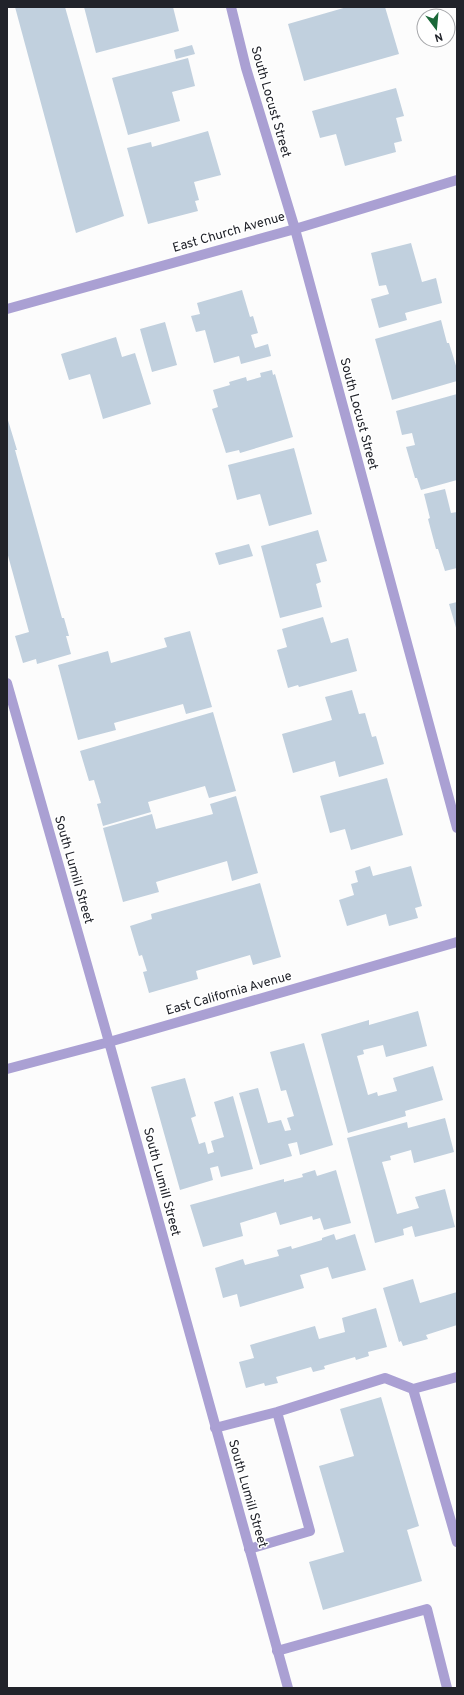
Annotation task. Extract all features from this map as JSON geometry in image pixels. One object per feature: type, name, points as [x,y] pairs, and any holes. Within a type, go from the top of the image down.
[{"type":"street","name":"South Locust Street","points":[[231,7],[246,68],[295,229],[457,828]]},
{"type":"street","name":"East Church Avenue","points":[[7,309],[295,229],[457,180]]},
{"type":"street","name":"South Lumill Street","points":[[7,683],[109,1042],[288,1688]]},
{"type":"street","name":"East California Avenue","points":[[7,1069],[109,1042],[457,942]]},
{"type":"street","points":[[215,1428],[276,1412],[385,1378],[413,1389],[457,1377]]},
{"type":"street","points":[[413,1389],[457,1541]]},
{"type":"street","points":[[249,1549],[310,1531],[276,1412]]},
{"type":"street","points":[[277,1651],[427,1609],[447,1688]]},
{"type":"building","points":[[15,7],[65,7],[124,216],[76,233]]},
{"type":"building","points":[[84,7],[173,7],[179,31],[96,53]]},
{"type":"building","points":[[347,7],[385,7],[399,54],[304,81],[288,24]]},
{"type":"building","points":[[192,45],[195,54],[176,59],[174,50]]},
{"type":"building","points":[[188,58],[195,86],[172,92],[180,121],[128,135],[112,78]]},
{"type":"building","points":[[396,88],[404,116],[396,118],[402,141],[394,143],[396,152],[345,166],[336,134],[320,138],[312,111]]},
{"type":"building","points":[[208,131],[221,175],[194,182],[199,200],[195,201],[198,211],[148,224],[127,148],[151,142],[152,147]]},
{"type":"building","points":[[411,243],[422,282],[436,278],[442,303],[405,313],[407,320],[379,328],[371,299],[389,294],[386,285],[379,286],[371,253]]},
{"type":"building","points":[[242,290],[250,317],[253,316],[258,333],[251,335],[255,348],[268,344],[271,356],[241,364],[239,356],[214,363],[205,330],[196,332],[191,316],[200,314],[197,303]]},
{"type":"building","points":[[441,320],[447,343],[449,343],[457,369],[457,381],[392,400],[375,339]]},
{"type":"building","points":[[165,322],[177,365],[152,372],[140,329]]},
{"type":"building","points":[[116,337],[122,357],[135,353],[151,404],[103,419],[90,374],[69,380],[61,354]]},
{"type":"building","points":[[272,370],[273,375],[275,374],[293,437],[240,453],[239,450],[226,453],[212,409],[218,407],[213,390],[230,385],[229,382],[246,377],[247,381],[261,377],[260,373]]},
{"type":"building","points":[[457,394],[457,480],[421,490],[417,478],[415,478],[406,447],[415,445],[412,433],[402,435],[396,411]]},
{"type":"building","points":[[7,417],[62,618],[64,618],[69,636],[66,636],[71,654],[37,664],[36,659],[23,663],[15,636],[29,632],[7,552]]},
{"type":"building","points":[[294,448],[312,514],[269,526],[260,494],[237,500],[228,465]]},
{"type":"building","points":[[445,489],[451,513],[457,512],[457,568],[445,571],[438,549],[436,549],[428,519],[430,518],[424,494]]},
{"type":"building","points":[[318,530],[327,561],[316,564],[321,582],[316,584],[322,607],[280,618],[261,546]]},
{"type":"building","points":[[249,544],[253,556],[219,565],[215,553]]},
{"type":"building","points":[[457,602],[457,631],[449,604]]},
{"type":"building","points":[[323,617],[331,643],[348,638],[357,671],[299,687],[298,685],[288,688],[277,650],[287,647],[282,629]]},
{"type":"building","points":[[190,631],[212,707],[186,714],[183,704],[114,723],[116,730],[78,740],[58,665],[108,651],[111,663],[167,647],[164,638]]},
{"type":"building","points":[[352,690],[359,714],[365,713],[372,737],[376,736],[384,764],[339,777],[335,761],[293,773],[282,734],[332,720],[325,697]]},
{"type":"building","points":[[213,712],[236,791],[209,798],[205,786],[148,802],[151,812],[103,826],[97,804],[101,803],[94,780],[89,781],[80,751]]},
{"type":"building","points":[[387,778],[403,835],[351,850],[345,829],[330,833],[320,796]]},
{"type":"building","points":[[236,796],[258,873],[232,881],[227,861],[156,882],[159,892],[123,902],[103,828],[152,814],[156,829],[213,814],[210,804]]},
{"type":"building","points":[[370,866],[373,876],[411,866],[422,906],[415,908],[418,918],[389,926],[386,914],[347,926],[339,900],[354,895],[351,884],[358,882],[355,871]]},
{"type":"building","points":[[260,883],[281,957],[253,965],[250,955],[196,971],[198,979],[149,993],[143,972],[147,971],[142,955],[139,956],[130,926],[152,919],[151,914]]},
{"type":"building","points":[[418,1011],[427,1046],[386,1057],[383,1045],[363,1050],[364,1054],[357,1056],[368,1095],[377,1092],[378,1096],[397,1091],[393,1078],[433,1066],[443,1100],[405,1111],[406,1116],[348,1133],[321,1034],[369,1020],[369,1025]]},
{"type":"building","points":[[304,1043],[333,1145],[300,1155],[297,1142],[288,1144],[292,1156],[260,1165],[239,1093],[258,1088],[268,1123],[281,1120],[285,1131],[291,1130],[287,1118],[294,1116],[286,1090],[281,1091],[270,1052]]},
{"type":"building","points":[[185,1078],[196,1116],[191,1118],[199,1144],[205,1142],[208,1154],[214,1152],[211,1141],[224,1137],[214,1102],[233,1096],[253,1169],[221,1177],[218,1166],[210,1168],[213,1180],[180,1190],[151,1087]]},
{"type":"building","points":[[445,1118],[454,1152],[414,1163],[411,1150],[390,1156],[391,1160],[382,1162],[397,1214],[419,1208],[415,1197],[445,1189],[455,1227],[415,1237],[412,1226],[403,1229],[404,1235],[375,1243],[347,1138],[407,1122],[408,1128]]},
{"type":"building","points":[[315,1170],[317,1176],[336,1170],[351,1223],[324,1230],[320,1218],[313,1220],[312,1216],[280,1225],[276,1212],[240,1223],[243,1236],[203,1247],[190,1205],[284,1179],[284,1182],[303,1177],[302,1174]]},
{"type":"building","points":[[334,1234],[336,1240],[355,1234],[366,1270],[332,1279],[328,1267],[300,1275],[304,1288],[240,1307],[237,1294],[223,1298],[215,1268],[243,1259],[245,1265],[279,1256],[277,1250],[291,1246],[292,1249],[322,1240],[322,1238]]},
{"type":"building","points":[[413,1279],[420,1303],[457,1292],[457,1325],[426,1335],[428,1339],[403,1346],[401,1341],[399,1342],[383,1288]]},
{"type":"building","points":[[376,1308],[387,1347],[368,1352],[369,1356],[356,1360],[355,1357],[324,1366],[325,1369],[313,1372],[311,1367],[276,1377],[278,1383],[265,1386],[264,1383],[246,1388],[239,1362],[254,1358],[250,1345],[315,1326],[319,1339],[345,1332],[342,1318]]},
{"type":"building","points":[[381,1397],[419,1526],[407,1530],[422,1581],[323,1610],[309,1562],[344,1552],[319,1466],[354,1456],[340,1409]]}]
